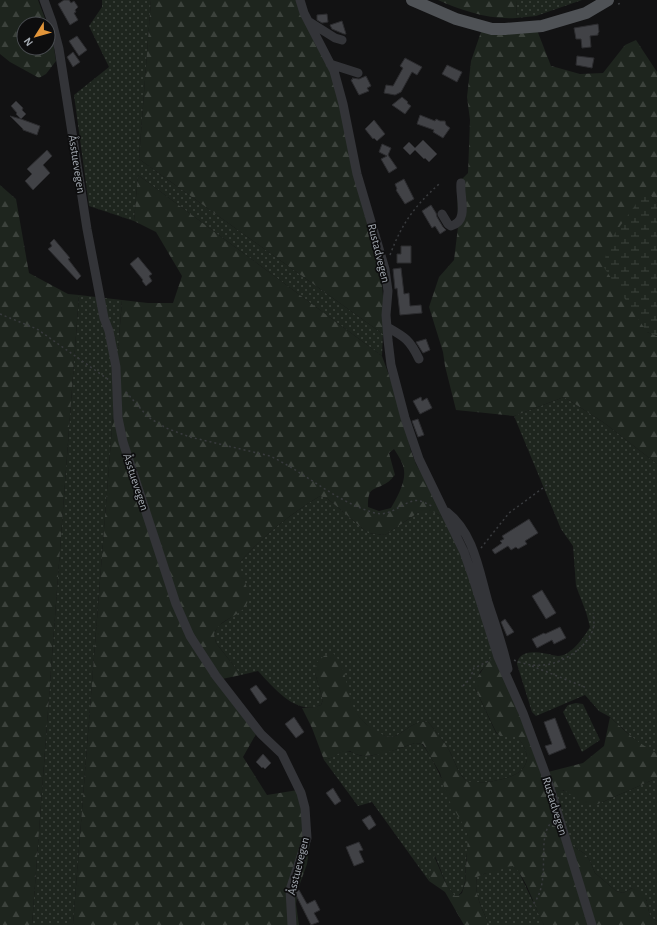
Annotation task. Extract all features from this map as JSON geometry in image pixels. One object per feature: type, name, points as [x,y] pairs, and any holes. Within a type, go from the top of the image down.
[{"type":"main road","points":[[412,0],[456,19],[492,29],[542,26],[586,13],[613,2]]},
{"type":"street","name":"Åsstuevegen","points":[[44,0],[52,22],[59,49],[87,229],[104,318],[109,330],[113,348],[117,382],[118,418],[124,442],[179,611],[190,636],[216,676],[251,722],[282,754],[301,793],[305,808],[307,838],[290,890],[292,925]]},
{"type":"street","name":"Rustadvegen","points":[[300,0],[308,21],[334,70],[343,104],[357,174],[385,270],[388,291],[387,327],[392,365],[405,418],[419,459],[464,552],[513,690],[537,751],[559,816],[592,925]]},
{"type":"street","points":[[308,21],[335,38],[342,40]]},
{"type":"street","points":[[330,64],[358,73]]},
{"type":"street","points":[[442,214],[451,226],[455,225],[462,216],[463,208],[460,190],[461,182]]},
{"type":"street","points":[[387,327],[406,338],[414,347],[419,359]]},
{"type":"path","points":[[613,2],[622,3]]},
{"type":"path","points":[[385,270],[396,238],[406,219],[439,184]]},
{"type":"path","points":[[0,314],[37,329],[107,379],[117,382],[148,417],[166,428],[190,437],[270,456],[330,492],[358,507],[374,512],[382,513],[392,511],[412,501],[428,504],[439,510],[442,509]]},
{"type":"path","points":[[479,549],[508,513],[547,485]]},
{"type":"path","points":[[530,665],[544,665],[559,662],[583,645],[591,634],[594,622],[593,613]]},
{"type":"path","points":[[463,686],[470,679],[474,668],[502,656],[530,665],[587,688]]},
{"type":"path","points":[[530,906],[536,902],[539,895],[543,874],[544,842],[546,831],[549,825],[559,816]]},
{"type":"green space","points":[[0,0],[38,0],[44,16],[16,16],[16,56],[55,56],[56,61],[46,74],[39,78],[10,62],[0,54]]},
{"type":"green space","points":[[102,0],[151,0],[139,159],[383,334],[382,356],[138,175],[134,221],[89,206],[74,95],[109,67],[89,26],[102,7]]},
{"type":"green space","points":[[151,0],[298,0],[332,72],[380,263],[383,296],[383,334],[139,159]]},
{"type":"green space","points":[[438,0],[517,0],[516,18],[476,14]]},
{"type":"green space","points":[[517,0],[582,0],[536,16],[516,18]]},
{"type":"green space","points":[[537,30],[551,66],[580,74],[603,73],[625,45],[636,40],[657,72],[657,203],[651,196],[647,332],[657,336],[657,464],[603,422],[564,397],[514,416],[456,410],[443,352],[429,307],[439,277],[454,260],[458,227],[457,184],[468,173],[470,120],[467,97],[471,61],[481,32]]},
{"type":"green space","points":[[138,175],[382,356],[397,397],[411,451],[416,464],[447,519],[433,512],[419,512],[385,535],[368,533],[328,499],[320,496],[277,526],[240,562],[241,571],[248,594],[247,604],[244,608],[219,626],[214,634],[216,643],[241,675],[222,679],[260,727],[243,757],[267,795],[304,789],[310,843],[307,864],[298,889],[296,904],[299,925],[73,925],[122,300],[148,303],[173,303],[182,276],[156,232],[134,221]],"holes":[[[394,449],[404,469],[402,486],[391,508],[379,511],[368,507],[369,495],[372,490],[383,485],[395,475],[389,453]]]},
{"type":"green space","points":[[0,185],[16,199],[29,273],[68,294],[79,295],[32,925],[0,925]]},
{"type":"green space","points":[[651,196],[657,203],[657,336],[647,332],[603,266],[610,240],[641,197]]},
{"type":"green space","points":[[79,295],[122,300],[73,925],[32,925]]},
{"type":"green space","points":[[564,397],[603,422],[657,464],[657,753],[644,747],[610,717],[599,711],[585,695],[536,716],[532,712],[517,664],[522,655],[526,653],[537,652],[558,656],[568,653],[577,645],[590,627],[576,586],[573,546],[561,529],[514,416]]},
{"type":"green space","points":[[320,496],[328,499],[368,533],[385,535],[419,512],[433,512],[447,519],[468,554],[493,654],[480,672],[475,688],[496,733],[500,736],[516,735],[523,745],[527,757],[526,763],[523,769],[518,773],[499,780],[469,783],[459,772],[449,750],[428,722],[417,723],[395,736],[391,737],[381,734],[370,728],[357,715],[349,700],[315,673],[323,700],[321,705],[303,707],[294,704],[278,692],[258,671],[241,675],[216,643],[214,634],[218,626],[243,609],[246,586],[240,570],[240,562],[277,526]]},
{"type":"green space","points":[[492,641],[546,786],[588,925],[544,925],[522,877],[513,866],[477,877],[477,895],[489,925],[464,925],[445,892],[429,881],[434,856],[447,886],[455,896],[462,893],[465,883],[468,836],[447,797],[440,773],[423,744],[415,743],[383,754],[363,756],[350,751],[345,751],[324,760],[312,728],[302,708],[321,705],[323,700],[315,673],[316,663],[324,656],[333,653],[340,662],[353,704],[365,723],[382,734],[391,737],[417,723],[428,722],[449,750],[459,772],[468,782],[485,782],[512,776],[523,769],[527,757],[526,751],[516,736],[500,736],[496,732],[475,688],[475,681],[493,654]]},
{"type":"green space","points":[[576,703],[583,704],[600,740],[582,752],[563,712],[568,705]]},
{"type":"green space","points":[[610,717],[626,732],[657,753],[657,778],[598,804],[588,805],[563,790],[554,793],[548,772],[583,763],[604,746]]},
{"type":"green space","points":[[415,743],[422,744],[431,757],[467,831],[468,843],[465,881],[463,889],[458,896],[455,896],[447,886],[435,856],[429,881],[372,802],[358,806],[324,760],[344,751],[349,751],[364,756],[390,751]]},
{"type":"green space","points":[[657,778],[656,921],[650,916],[646,899],[632,888],[623,893],[616,891],[595,873],[585,854],[570,844],[554,793],[562,790],[598,804]]},
{"type":"green space","points":[[570,844],[585,854],[595,873],[616,891],[623,893],[632,888],[641,891],[646,899],[650,916],[656,921],[657,920],[657,925],[596,925]]},
{"type":"green space","points":[[506,866],[513,866],[518,870],[544,925],[489,925],[477,895],[477,877]]},
{"type":"building","points":[[64,0],[69,0],[71,3],[74,1],[78,7],[74,13],[78,20],[70,25],[58,4]]},
{"type":"building","points":[[327,14],[328,22],[322,23],[317,20],[317,15]]},
{"type":"building","points":[[342,21],[346,34],[332,29],[330,25]]},
{"type":"building","points":[[598,24],[598,35],[590,36],[591,47],[582,48],[581,39],[576,39],[574,28]]},
{"type":"building","points":[[77,36],[87,50],[79,56],[69,41]]},
{"type":"building","points":[[73,52],[80,62],[73,67],[67,57]]},
{"type":"building","points":[[577,56],[594,58],[592,68],[576,65]]},
{"type":"building","points":[[405,58],[422,67],[417,75],[412,72],[401,92],[395,95],[384,93],[386,85],[393,86],[403,68],[400,66]]},
{"type":"building","points":[[447,65],[462,72],[457,82],[442,74]]},
{"type":"building","points":[[366,76],[371,86],[367,88],[369,91],[359,95],[351,80],[353,79],[352,78],[359,79]]},
{"type":"building","points":[[402,97],[411,106],[405,114],[392,105]]},
{"type":"building","points":[[16,101],[23,108],[22,110],[26,114],[21,119],[11,106]]},
{"type":"building","points":[[420,115],[435,121],[436,119],[445,121],[446,125],[450,128],[443,138],[433,132],[434,130],[417,124]]},
{"type":"building","points":[[10,116],[40,126],[37,135],[23,130]]},
{"type":"building","points":[[374,120],[385,134],[377,141],[374,138],[373,139],[365,129]]},
{"type":"building","points":[[423,140],[437,154],[429,162],[415,150],[410,155],[403,148],[409,142],[415,148]]},
{"type":"building","points":[[382,144],[391,148],[388,155],[397,168],[389,173],[381,159],[387,156],[379,152]]},
{"type":"building","points":[[47,150],[52,156],[43,165],[50,173],[33,190],[25,181],[32,174],[27,169]]},
{"type":"building","points":[[404,179],[414,199],[405,204],[396,190],[395,184]]},
{"type":"building","points":[[431,205],[446,230],[440,234],[435,226],[432,228],[422,211]]},
{"type":"building","points":[[54,239],[70,258],[68,259],[81,276],[77,280],[48,249],[52,246],[50,243]]},
{"type":"building","points":[[401,246],[411,246],[411,263],[397,263],[397,254],[401,254]]},
{"type":"building","points":[[138,257],[152,274],[149,276],[152,281],[146,286],[130,264]]},
{"type":"building","points":[[401,268],[404,294],[409,293],[410,306],[421,305],[422,313],[400,315],[393,269]]},
{"type":"building","points":[[426,339],[430,350],[423,353],[416,342]]},
{"type":"building","points":[[421,397],[422,401],[427,398],[432,408],[420,414],[413,401]]},
{"type":"building","points":[[418,419],[424,435],[418,437],[412,421]]},
{"type":"building","points":[[529,519],[538,533],[525,541],[527,544],[518,549],[516,547],[511,550],[508,546],[495,554],[492,550],[502,543],[500,541],[504,539],[502,536]]},
{"type":"building","points":[[542,590],[556,613],[546,619],[532,596]]},
{"type":"building","points":[[505,619],[514,632],[507,636],[501,622]]},
{"type":"building","points":[[560,627],[566,638],[554,644],[552,640],[537,648],[532,639]]},
{"type":"building","points":[[256,685],[267,699],[260,704],[250,689]]},
{"type":"building","points":[[294,717],[304,732],[296,738],[285,724]]},
{"type":"building","points":[[555,718],[566,748],[549,755],[545,746],[552,744],[544,722]]},
{"type":"building","points":[[263,754],[271,763],[265,769],[256,762]]},
{"type":"building","points":[[333,788],[341,801],[335,805],[326,793]]},
{"type":"building","points":[[370,815],[376,825],[369,830],[362,820]]},
{"type":"building","points":[[359,842],[363,850],[359,851],[364,862],[354,866],[346,847]]},
{"type":"building","points":[[299,890],[307,904],[315,900],[320,910],[314,913],[319,922],[311,925],[296,895],[296,891]]}]
